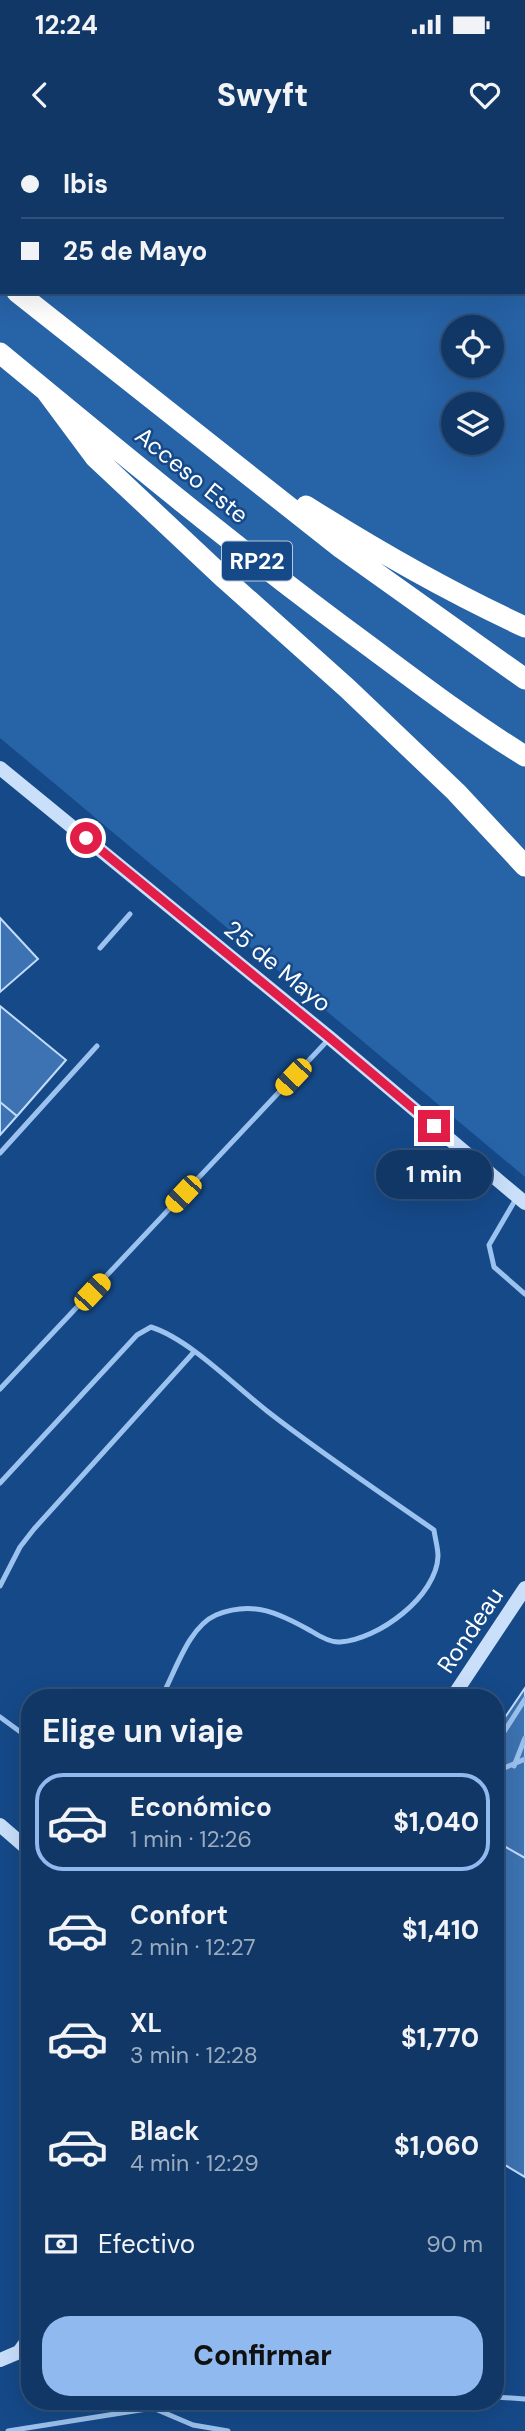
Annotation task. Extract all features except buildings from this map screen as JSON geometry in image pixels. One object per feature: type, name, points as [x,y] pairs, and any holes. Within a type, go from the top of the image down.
[{"type":"highway","name":"Acceso Este","points":[[20,294],[341,548],[525,679]]},
{"type":"highway","name":"Acceso Este","points":[[0,353],[200,517],[324,613],[525,756]]},
{"type":"highway","points":[[46,391],[95,457],[456,792],[525,866]]},
{"type":"highway","points":[[206,443],[380,553],[462,597],[525,626]]},
{"type":"street","name":"25 de Mayo","points":[[0,768],[330,1038],[521,1200]]},
{"type":"street","name":"Rondeau","points":[[458,1689],[525,1588]]},
{"type":"street","points":[[0,1825],[21,1843]]},
{"type":"street","points":[[0,2360],[21,2352]]},
{"type":"lane","points":[[100,948],[130,914]]},
{"type":"lane","points":[[0,1389],[330,1038]]},
{"type":"lane","points":[[0,1153],[97,1046]]},
{"type":"lane","points":[[521,1200],[489,1245],[494,1267],[525,1294]]},
{"type":"lane","points":[[0,1483],[137,1335],[150,1327],[165,1332],[194,1352],[270,1413],[434,1530],[438,1557],[429,1587],[401,1615],[364,1636],[338,1643],[279,1613],[242,1607],[213,1616],[191,1637],[165,1689]]},
{"type":"lane","points":[[0,1586],[20,1547],[34,1529],[194,1352]]},
{"type":"lane","points":[[504,1732],[525,1699]]},
{"type":"lane","points":[[0,1717],[21,1732]]},
{"type":"lane","points":[[513,1766],[525,1738]]},
{"type":"lane","points":[[504,1769],[525,1759]]},
{"type":"lane","points":[[504,2398],[525,2399]]},
{"type":"lane","points":[[8,2431],[140,2410]]},
{"type":"lane","points":[[158,2410],[194,2425],[228,2431]]},
{"type":"shaded area","points":[[0,294],[525,294],[525,1177],[0,738]]},
{"type":"route","points":[[86,838],[434,1126]]}]
